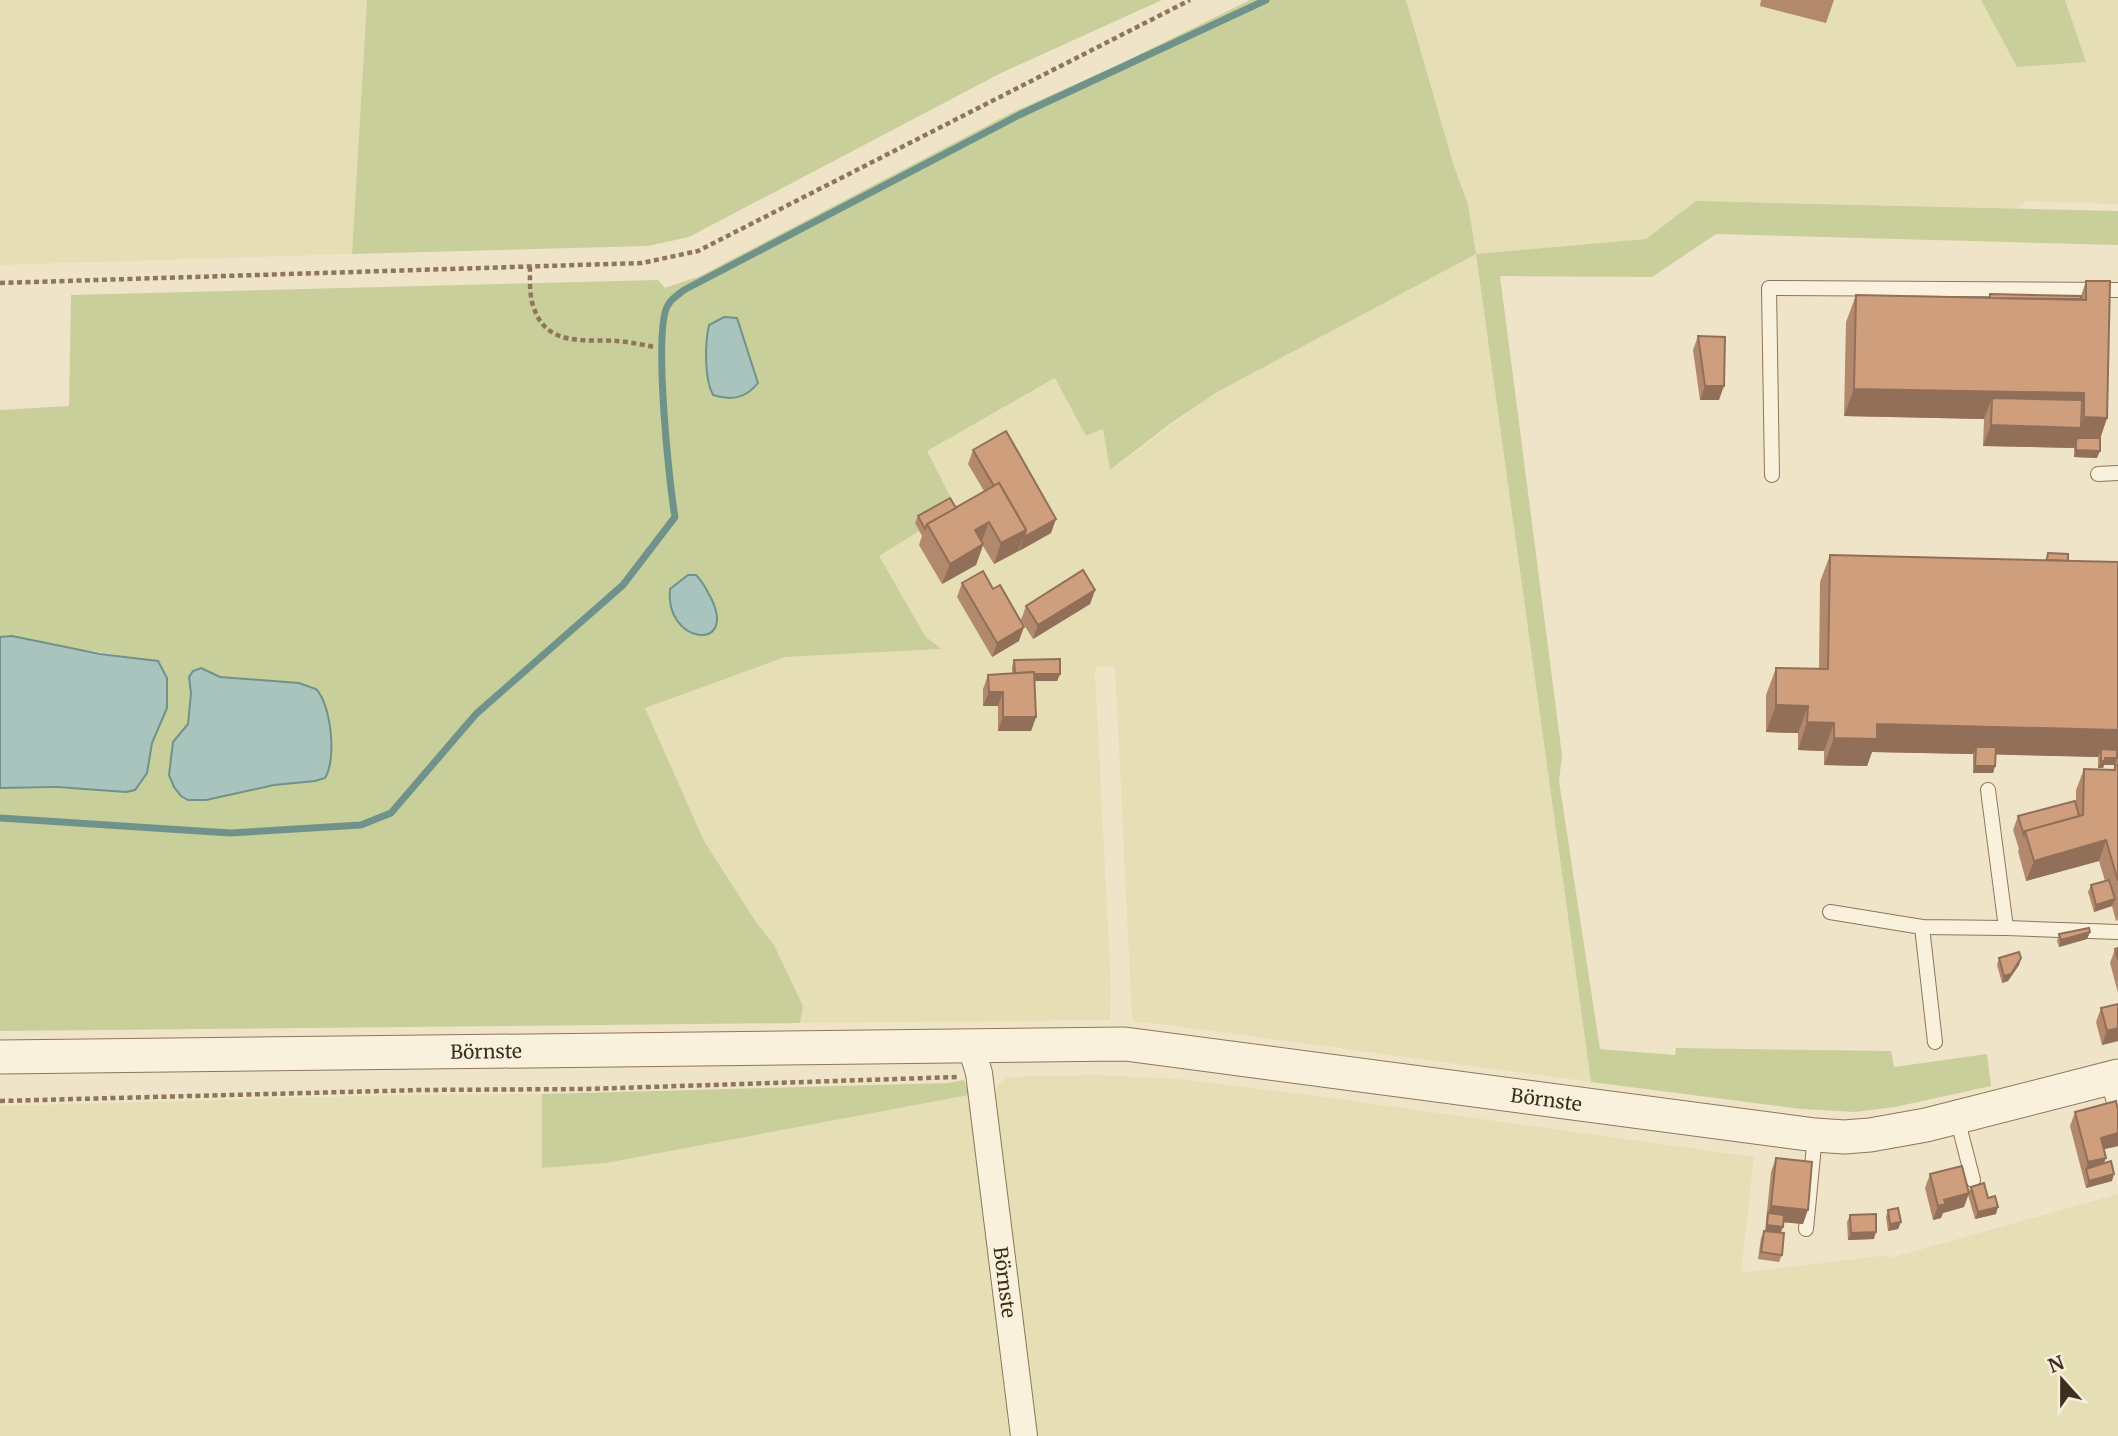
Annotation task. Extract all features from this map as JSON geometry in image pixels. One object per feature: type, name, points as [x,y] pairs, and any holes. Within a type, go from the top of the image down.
[{"type":"street","name":"Börnste","points":[[0,1057],[975,1060],[1125,1044],[1815,1135],[1870,1135],[1957,1118],[2113,1078]]},
{"type":"street","name":"Börnste","points":[[975,1060],[1024,1436]]},
{"type":"lane","points":[[1772,475],[1769,288],[2118,290]]},
{"type":"lane","points":[[2098,474],[2118,473]]},
{"type":"lane","points":[[1988,790],[2006,928]]},
{"type":"lane","points":[[1830,912],[1922,927],[2118,932]]},
{"type":"lane","points":[[1922,927],[1936,1042]]},
{"type":"lane","points":[[2113,1078],[2118,1115]]},
{"type":"lane","points":[[1957,1118],[1973,1180]]},
{"type":"lane","points":[[1805,1229],[1815,1135]]},
{"type":"path","points":[[0,284],[642,263],[698,251],[1190,0]]},
{"type":"path","points":[[530,267],[534,311],[552,333],[574,340],[618,341],[655,347]]},
{"type":"path","points":[[0,1101],[421,1090],[587,1089],[950,1078],[975,1060]]},
{"type":"shaded area","points":[[0,0],[367,0],[352,254],[0,265]]},
{"type":"shaded area","points":[[1406,0],[1981,0],[2017,67],[2086,62],[2065,0],[2118,0],[2118,204],[2027,201],[2016,208],[1696,201],[1646,239],[1476,254],[1591,1082],[1135,1022],[1132,1017],[1115,667],[1096,667],[1095,673],[1111,988],[1110,1020],[800,1023],[803,1006],[774,945],[704,841],[644,708],[785,657],[940,649],[925,636],[878,556],[919,531],[915,523],[926,451],[1056,378],[1086,436],[1103,429],[1111,470],[1468,204],[1453,163]]},
{"type":"shaded area","points":[[1097,1075],[1177,1079],[1316,1096],[1754,1157],[1741,1273],[1889,1255],[1890,1258],[2118,1194],[2118,1436],[1032,1436],[995,1129],[996,1087],[1006,1077]]},
{"type":"shaded area","points":[[542,1094],[543,1168],[606,1163],[969,1095],[1012,1436],[0,1436],[0,1106],[399,1095]]},
{"type":"green space","points":[[367,0],[1162,0],[1001,73],[689,237],[648,246],[352,254]]},
{"type":"green space","points":[[1250,0],[1406,0],[1453,163],[1468,204],[1476,254],[1217,392],[1110,470],[1103,429],[1086,436],[1055,378],[927,451],[953,502],[915,523],[919,531],[879,556],[925,636],[941,649],[785,657],[645,708],[704,841],[774,945],[803,1006],[800,1023],[0,1031],[0,788],[87,789],[147,773],[152,743],[167,708],[158,661],[0,637],[0,410],[69,406],[71,295],[658,280],[665,288],[700,276],[1009,114],[1118,65]],"holes":[[[724,317],[708,386],[706,352],[709,325]],[[210,672],[220,677],[257,682],[315,781],[274,785],[206,800],[188,800],[173,752],[174,742],[188,725],[191,693],[189,677]]]},
{"type":"green space","points":[[1981,0],[2065,0],[2086,62],[2017,67]]},
{"type":"green space","points":[[1696,201],[2118,211],[2118,245],[1716,234],[1652,277],[1500,276],[1562,755],[1559,781],[1600,1049],[1675,1055],[1676,1048],[1891,1051],[1894,1067],[1987,1054],[1991,1086],[1895,1107],[1855,1112],[1801,1109],[1591,1082],[1476,254],[1646,239]]},
{"type":"green space","points":[[964,1080],[969,1095],[606,1163],[542,1168],[542,1094],[948,1083]]},
{"type":"water","points":[[724,317],[737,318],[758,383],[749,392],[732,398],[713,395],[707,371],[709,325]]},
{"type":"water","points":[[688,575],[696,575],[711,598],[717,616],[715,628],[708,634],[698,635],[687,631],[671,607],[670,589]]},
{"type":"water","points":[[12,636],[100,654],[158,661],[167,678],[167,708],[152,743],[147,773],[135,790],[126,792],[57,787],[0,788],[0,637]]},
{"type":"water","points":[[201,668],[220,677],[299,683],[316,689],[325,707],[331,732],[331,758],[325,778],[274,785],[206,800],[188,800],[181,796],[169,775],[173,742],[188,724],[191,693],[189,677],[193,671]]},
{"type":"building","points":[[2086,281],[2110,281],[2107,418],[2084,417],[2084,393],[1854,389],[1856,295],[2086,300]]},
{"type":"building","points":[[1990,294],[2081,296],[2081,299],[1990,298]]},
{"type":"building","points":[[1698,336],[1725,337],[1724,386],[1705,386]]},
{"type":"building","points":[[1992,398],[2082,400],[2081,428],[1991,425]]},
{"type":"building","points":[[1006,431],[1056,519],[1024,537],[1026,530],[999,483],[994,486],[973,450]]},
{"type":"building","points":[[2078,438],[2100,438],[2100,451],[2076,450]]},
{"type":"building","points":[[999,483],[1026,530],[1001,543],[989,522],[975,530],[983,544],[950,564],[927,524]]},
{"type":"building","points":[[950,498],[956,508],[927,524],[925,529],[918,516]]},
{"type":"building","points":[[2048,553],[2068,554],[2068,561],[2047,560]]},
{"type":"building","points":[[1830,555],[2118,562],[2118,730],[1877,724],[1877,739],[1834,738],[1834,723],[1807,722],[1808,706],[1776,705],[1776,668],[1828,669]]},
{"type":"building","points":[[1083,570],[1095,590],[1038,625],[1026,606]]},
{"type":"building","points":[[983,571],[993,589],[1000,585],[1024,627],[997,643],[962,583]]},
{"type":"building","points":[[1060,659],[1060,674],[1015,673],[1014,660]]},
{"type":"building","points":[[1034,672],[1036,717],[1003,717],[1003,692],[989,692],[988,675]]},
{"type":"building","points":[[1976,747],[1996,747],[1995,766],[1975,766]]},
{"type":"building","points":[[2101,749],[2117,750],[2117,758],[2105,758],[2105,761],[2101,761]]},
{"type":"building","points":[[2115,765],[2118,765],[2118,881],[2106,840],[2034,861],[2025,831],[2083,815],[2084,769],[2115,770]]},
{"type":"building","points":[[2075,801],[2079,816],[2025,831],[2024,835],[2018,816]]},
{"type":"building","points":[[2109,880],[2115,899],[2096,905],[2091,885]]},
{"type":"building","points":[[2089,928],[2090,932],[2061,940],[2059,934]]},
{"type":"building","points":[[2019,952],[2021,958],[2011,974],[2004,976],[1999,958]]},
{"type":"building","points":[[2118,1004],[2118,1028],[2107,1031],[2101,1008]]},
{"type":"building","points":[[2116,1101],[2118,1133],[2101,1138],[2106,1158],[2088,1162],[2075,1112]]},
{"type":"building","points":[[1776,1158],[1812,1162],[1808,1210],[1771,1206]]},
{"type":"building","points":[[2111,1161],[2114,1174],[2089,1181],[2086,1169]]},
{"type":"building","points":[[1962,1166],[1969,1193],[1944,1200],[1946,1204],[1938,1206],[1930,1174]]},
{"type":"building","points":[[1984,1183],[1988,1198],[1995,1196],[1998,1207],[1978,1212],[1971,1187]]},
{"type":"building","points":[[1898,1208],[1901,1222],[1890,1224],[1888,1210]]},
{"type":"building","points":[[1768,1213],[1784,1215],[1783,1227],[1767,1225]]},
{"type":"building","points":[[1876,1214],[1876,1232],[1851,1233],[1850,1215]]},
{"type":"building","points":[[1764,1231],[1784,1233],[1782,1255],[1761,1252]]},
{"type":"waterway","points":[[0,818],[230,833],[361,825],[391,813],[476,714],[623,585],[675,517],[662,374],[664,320],[668,305],[673,299],[684,290],[1019,115],[1266,0]]}]
